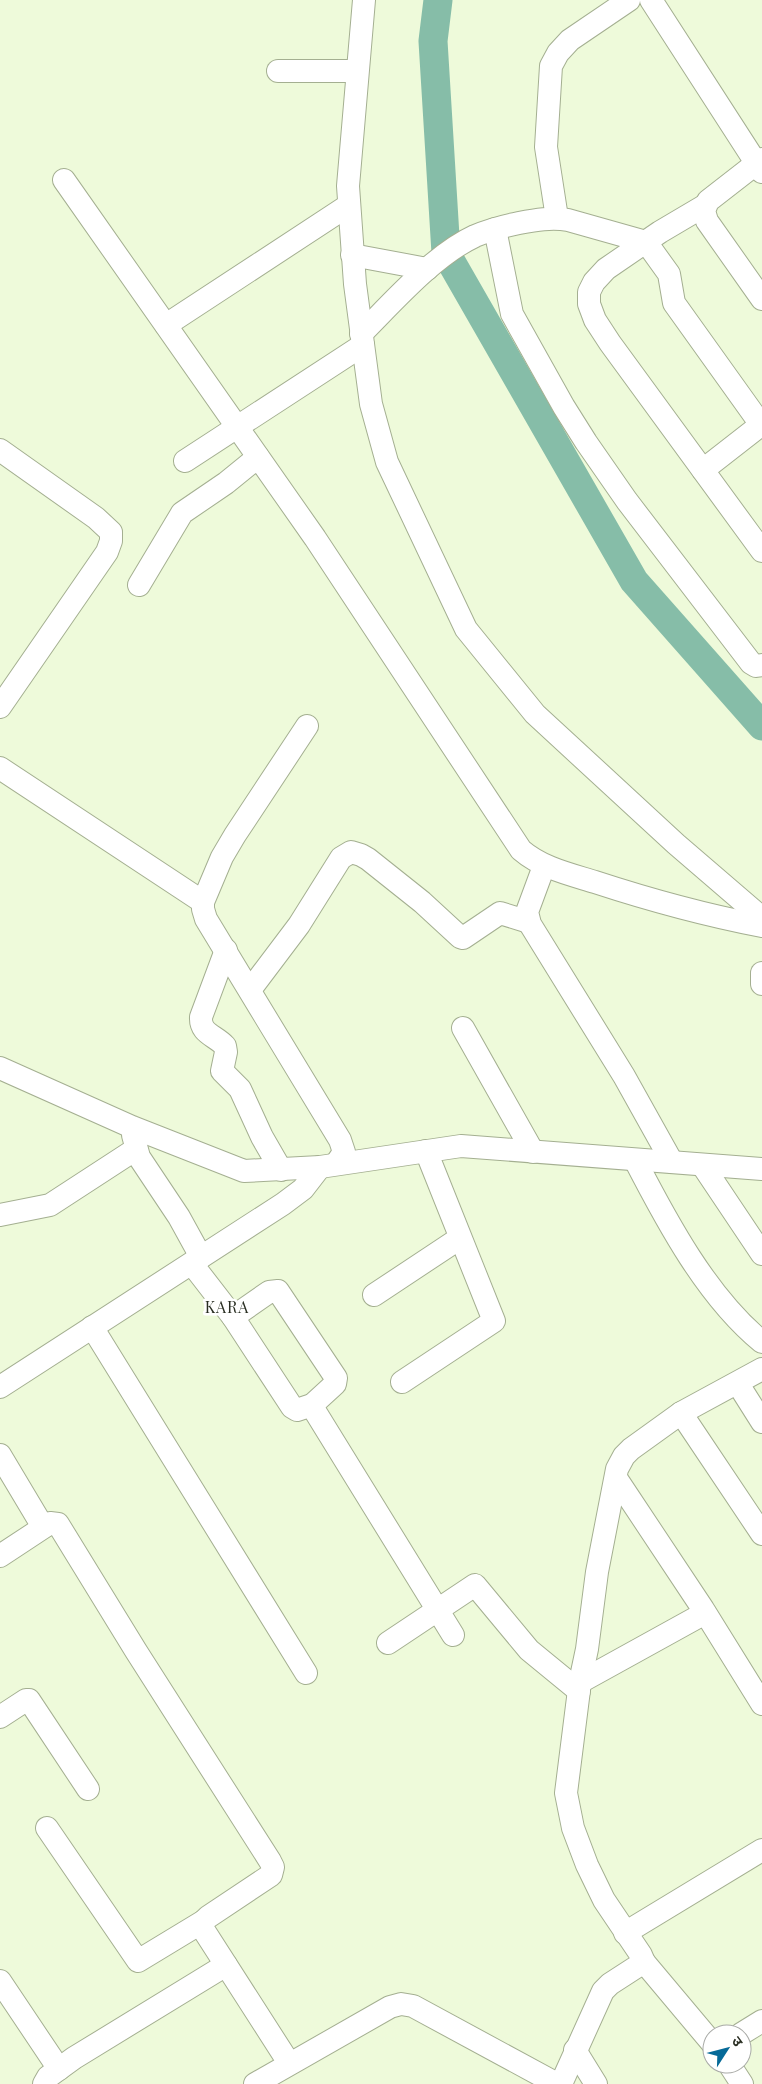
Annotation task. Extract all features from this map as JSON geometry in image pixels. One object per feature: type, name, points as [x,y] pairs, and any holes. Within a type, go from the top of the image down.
[{"type":"street","points":[[364,0],[348,186],[352,254],[371,404],[387,462],[466,629],[535,714],[676,844],[762,918]]},
{"type":"street","points":[[557,218],[546,146],[551,66],[558,53],[570,40],[629,0]]},
{"type":"street","points":[[651,0],[760,165],[724,188],[704,206],[606,269],[594,282],[589,292],[589,304],[595,320],[610,342],[762,551]]},
{"type":"street","points":[[278,71],[357,71]]},
{"type":"street","points":[[64,180],[315,538],[515,842],[529,857],[544,866],[638,896],[723,919],[762,926]]},
{"type":"street","points":[[166,325],[349,205]]},
{"type":"street","points":[[704,206],[707,221],[762,299]]},
{"type":"street","points":[[185,460],[362,339],[428,269],[446,253],[466,241],[494,229],[530,221],[557,218],[646,242],[669,274],[674,303],[762,425],[703,470]]},
{"type":"street","points":[[494,229],[512,314],[568,414],[627,501],[751,662],[756,666],[762,665]]},
{"type":"street","points":[[352,254],[428,269]]},
{"type":"street","points":[[0,450],[96,518],[111,532],[111,541],[107,552],[0,707]]},
{"type":"street","points":[[139,585],[182,512],[226,483],[258,457]]},
{"type":"street","points":[[0,1387],[299,1193],[344,1152],[340,1140],[204,914],[203,902],[229,844],[307,726]]},
{"type":"street","points":[[0,768],[203,902]]},
{"type":"street","points":[[250,990],[299,926],[340,858],[347,853],[356,852],[368,859],[422,902],[460,938],[463,938],[500,913],[529,922]]},
{"type":"street","points":[[544,866],[527,912],[529,922],[621,1070],[672,1162]]},
{"type":"street","points":[[226,950],[201,1016],[201,1022],[207,1034],[225,1046],[226,1052],[222,1071],[240,1089],[262,1137],[281,1170]]},
{"type":"street","points":[[762,973],[762,984]]},
{"type":"street","points":[[463,1028],[532,1152]]},
{"type":"street","points":[[0,1068],[132,1127],[236,1170],[251,1172],[328,1166],[461,1146],[703,1166],[762,1169]]},
{"type":"street","points":[[132,1127],[136,1149],[179,1217],[196,1260],[233,1317],[292,1407],[298,1410],[311,1406],[335,1384],[336,1378],[278,1291],[269,1292],[233,1317]]},
{"type":"street","points":[[0,1215],[50,1205],[136,1149]]},
{"type":"street","points":[[402,1382],[494,1321],[426,1151]]},
{"type":"street","points":[[635,1160],[663,1214],[709,1283],[740,1323],[762,1342]]},
{"type":"street","points":[[703,1166],[762,1254]]},
{"type":"street","points":[[374,1295],[460,1238]]},
{"type":"street","points":[[92,1327],[306,1673]]},
{"type":"street","points":[[702,2031],[644,1962],[604,1900],[587,1865],[573,1828],[567,1802],[566,1786],[597,1572],[620,1462],[631,1449],[681,1414],[762,1370]]},
{"type":"street","points":[[738,1384],[762,1422]]},
{"type":"street","points":[[311,1406],[453,1634]]},
{"type":"street","points":[[681,1414],[762,1534]]},
{"type":"street","points":[[0,1455],[43,1527]]},
{"type":"street","points":[[616,1478],[705,1613],[762,1704]]},
{"type":"street","points":[[0,1556],[43,1527],[54,1522],[61,1528],[136,1651],[273,1867],[271,1875],[204,1921],[138,1961],[47,1828]]},
{"type":"street","points":[[388,1643],[475,1585],[529,1650],[579,1686]]},
{"type":"street","points":[[579,1686],[705,1613]]},
{"type":"street","points":[[0,1717],[26,1700],[29,1700],[88,1789]]},
{"type":"street","points":[[625,1932],[762,1850]]},
{"type":"street","points":[[204,1921],[203,1929],[289,2063]]},
{"type":"street","points":[[561,2084],[603,1991],[610,1984],[644,1962]]},
{"type":"street","points":[[0,1981],[52,2076],[226,1965]]},
{"type":"street","points":[[255,2084],[390,2007],[405,2004],[414,2006],[557,2084]]},
{"type":"street","points":[[575,2050],[596,2084]]},
{"type":"waterway","points":[[438,0],[433,41],[446,253],[634,581],[762,726]]},
{"type":"district","name":"KARA","points":[[227,1306]]}]
